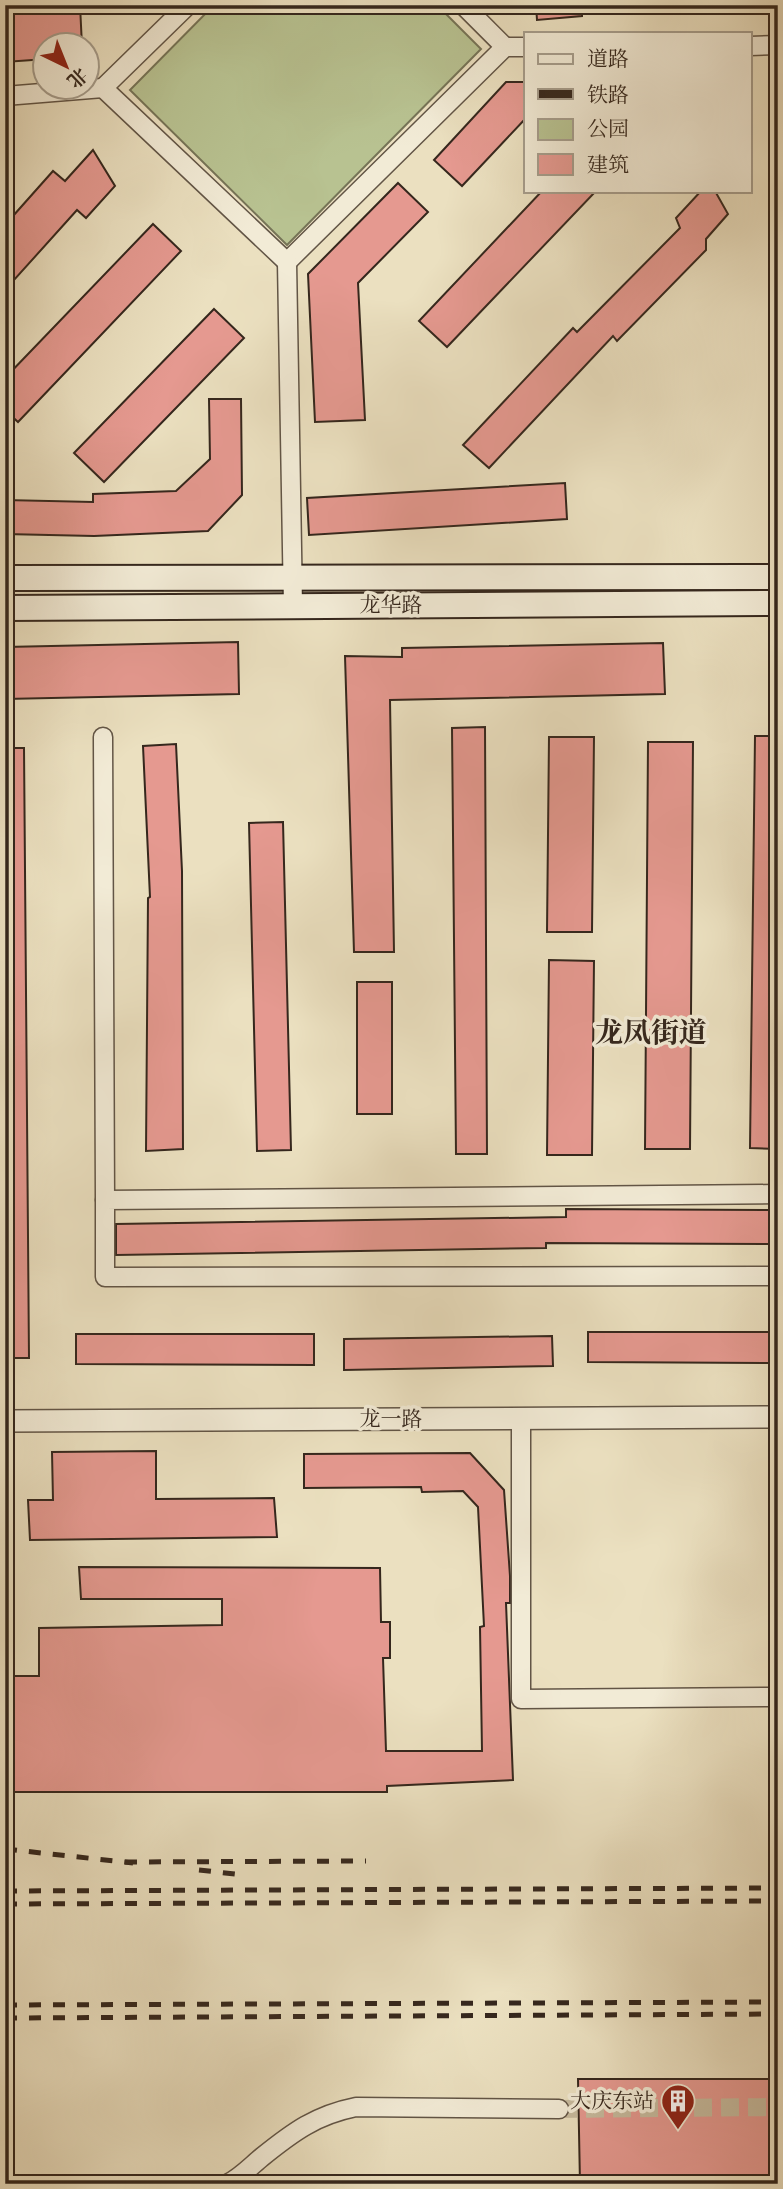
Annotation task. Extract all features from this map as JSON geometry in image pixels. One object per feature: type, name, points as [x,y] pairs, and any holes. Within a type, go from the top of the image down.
[{"type":"main road","points":[[5,578],[778,577]]},
{"type":"main road","name":"龙华路","points":[[5,608],[778,603]]},
{"type":"street","points":[[5,96],[103,88],[188,5]]},
{"type":"street","points":[[463,5],[505,47]]},
{"type":"street","points":[[752,46],[778,45]]},
{"type":"street","points":[[287,262],[505,47],[524,47]]},
{"type":"street","points":[[103,88],[287,262],[293,606]]},
{"type":"street","points":[[103,737],[105,1277],[778,1276]]},
{"type":"street","points":[[105,1200],[778,1194]]},
{"type":"street","name":"龙一路","points":[[5,1421],[778,1417]]},
{"type":"street","points":[[521,1418],[521,1699],[778,1698]]},
{"type":"street","points":[[227,2184],[292,2132],[335,2111],[356,2107],[559,2109]]},
{"type":"green space","points":[[214,5],[437,5],[481,49],[287,245],[130,90]]},
{"type":"building","points":[[80,5],[81,32],[32,32],[32,60],[5,62],[5,11]]},
{"type":"building","points":[[536,5],[582,5],[582,16],[537,20]]},
{"type":"building","points":[[506,82],[524,82],[524,120],[462,186],[434,160]]},
{"type":"building","points":[[93,150],[115,186],[86,218],[77,210],[5,290],[5,225],[53,171],[65,181]]},
{"type":"building","points":[[398,183],[428,212],[358,283],[365,420],[315,422],[308,274]]},
{"type":"building","points":[[541,192],[595,192],[447,347],[419,321]]},
{"type":"building","points":[[700,192],[716,192],[728,214],[706,239],[706,250],[617,341],[613,336],[489,468],[463,445],[573,328],[577,332],[680,228],[676,218]]},
{"type":"building","points":[[153,224],[181,251],[18,422],[5,410],[5,378]]},
{"type":"building","points":[[214,309],[244,338],[104,482],[74,453]]},
{"type":"building","points":[[209,399],[241,399],[242,495],[208,531],[94,536],[5,534],[5,500],[93,502],[93,494],[176,491],[210,459]]},
{"type":"building","points":[[565,483],[567,519],[309,535],[307,498]]},
{"type":"building","points":[[238,642],[239,694],[5,699],[5,647]]},
{"type":"building","points":[[663,643],[665,694],[390,700],[394,952],[354,952],[345,656],[402,657],[402,648]]},
{"type":"building","points":[[485,727],[487,1154],[456,1154],[452,728]]},
{"type":"building","points":[[755,736],[778,736],[778,1149],[750,1148]]},
{"type":"building","points":[[549,737],[594,737],[592,932],[547,932]]},
{"type":"building","points":[[648,742],[693,742],[690,1149],[645,1149]]},
{"type":"building","points":[[176,744],[182,871],[183,1149],[146,1151],[150,897],[143,746]]},
{"type":"building","points":[[5,748],[24,748],[29,1358],[5,1358]]},
{"type":"building","points":[[283,822],[291,1150],[257,1151],[249,823]]},
{"type":"building","points":[[549,960],[594,961],[592,1155],[547,1155]]},
{"type":"building","points":[[357,982],[392,982],[392,1114],[357,1114]]},
{"type":"building","points":[[566,1209],[778,1210],[778,1244],[546,1243],[546,1248],[116,1255],[116,1224],[566,1217]]},
{"type":"building","points":[[588,1332],[778,1332],[778,1363],[588,1362]]},
{"type":"building","points":[[76,1334],[314,1334],[314,1365],[76,1364]]},
{"type":"building","points":[[552,1336],[553,1366],[344,1370],[344,1339]]},
{"type":"building","points":[[156,1451],[156,1499],[274,1498],[277,1537],[30,1540],[28,1500],[53,1500],[52,1452]]},
{"type":"building","points":[[470,1453],[504,1490],[510,1576],[510,1603],[506,1603],[513,1780],[387,1786],[387,1792],[5,1792],[5,1676],[39,1676],[39,1628],[222,1625],[222,1599],[81,1599],[79,1567],[380,1568],[381,1622],[390,1622],[390,1658],[383,1658],[386,1751],[482,1751],[480,1627],[484,1626],[478,1507],[463,1491],[422,1492],[421,1487],[304,1488],[304,1454]]},
{"type":"building","name":"大庆东站","points":[[578,2079],[778,2079],[778,2184],[580,2184]]},
{"type":"tunnel","points":[[559,2109],[778,2107]]},
{"type":"railway","points":[[5,1849],[133,1863]]},
{"type":"railway","points":[[125,1862],[366,1861]]},
{"type":"railway","points":[[199,1870],[244,1875]]},
{"type":"railway","points":[[5,1891],[778,1888]]},
{"type":"railway","points":[[5,1904],[778,1901]]},
{"type":"railway","points":[[5,2005],[778,2002]]},
{"type":"railway","points":[[5,2018],[778,2014]]},
{"type":"place","name":"大庆东站","points":[[678,2131]]},
{"type":"district","name":"龙凤街道","points":[[651,1032]]}]
